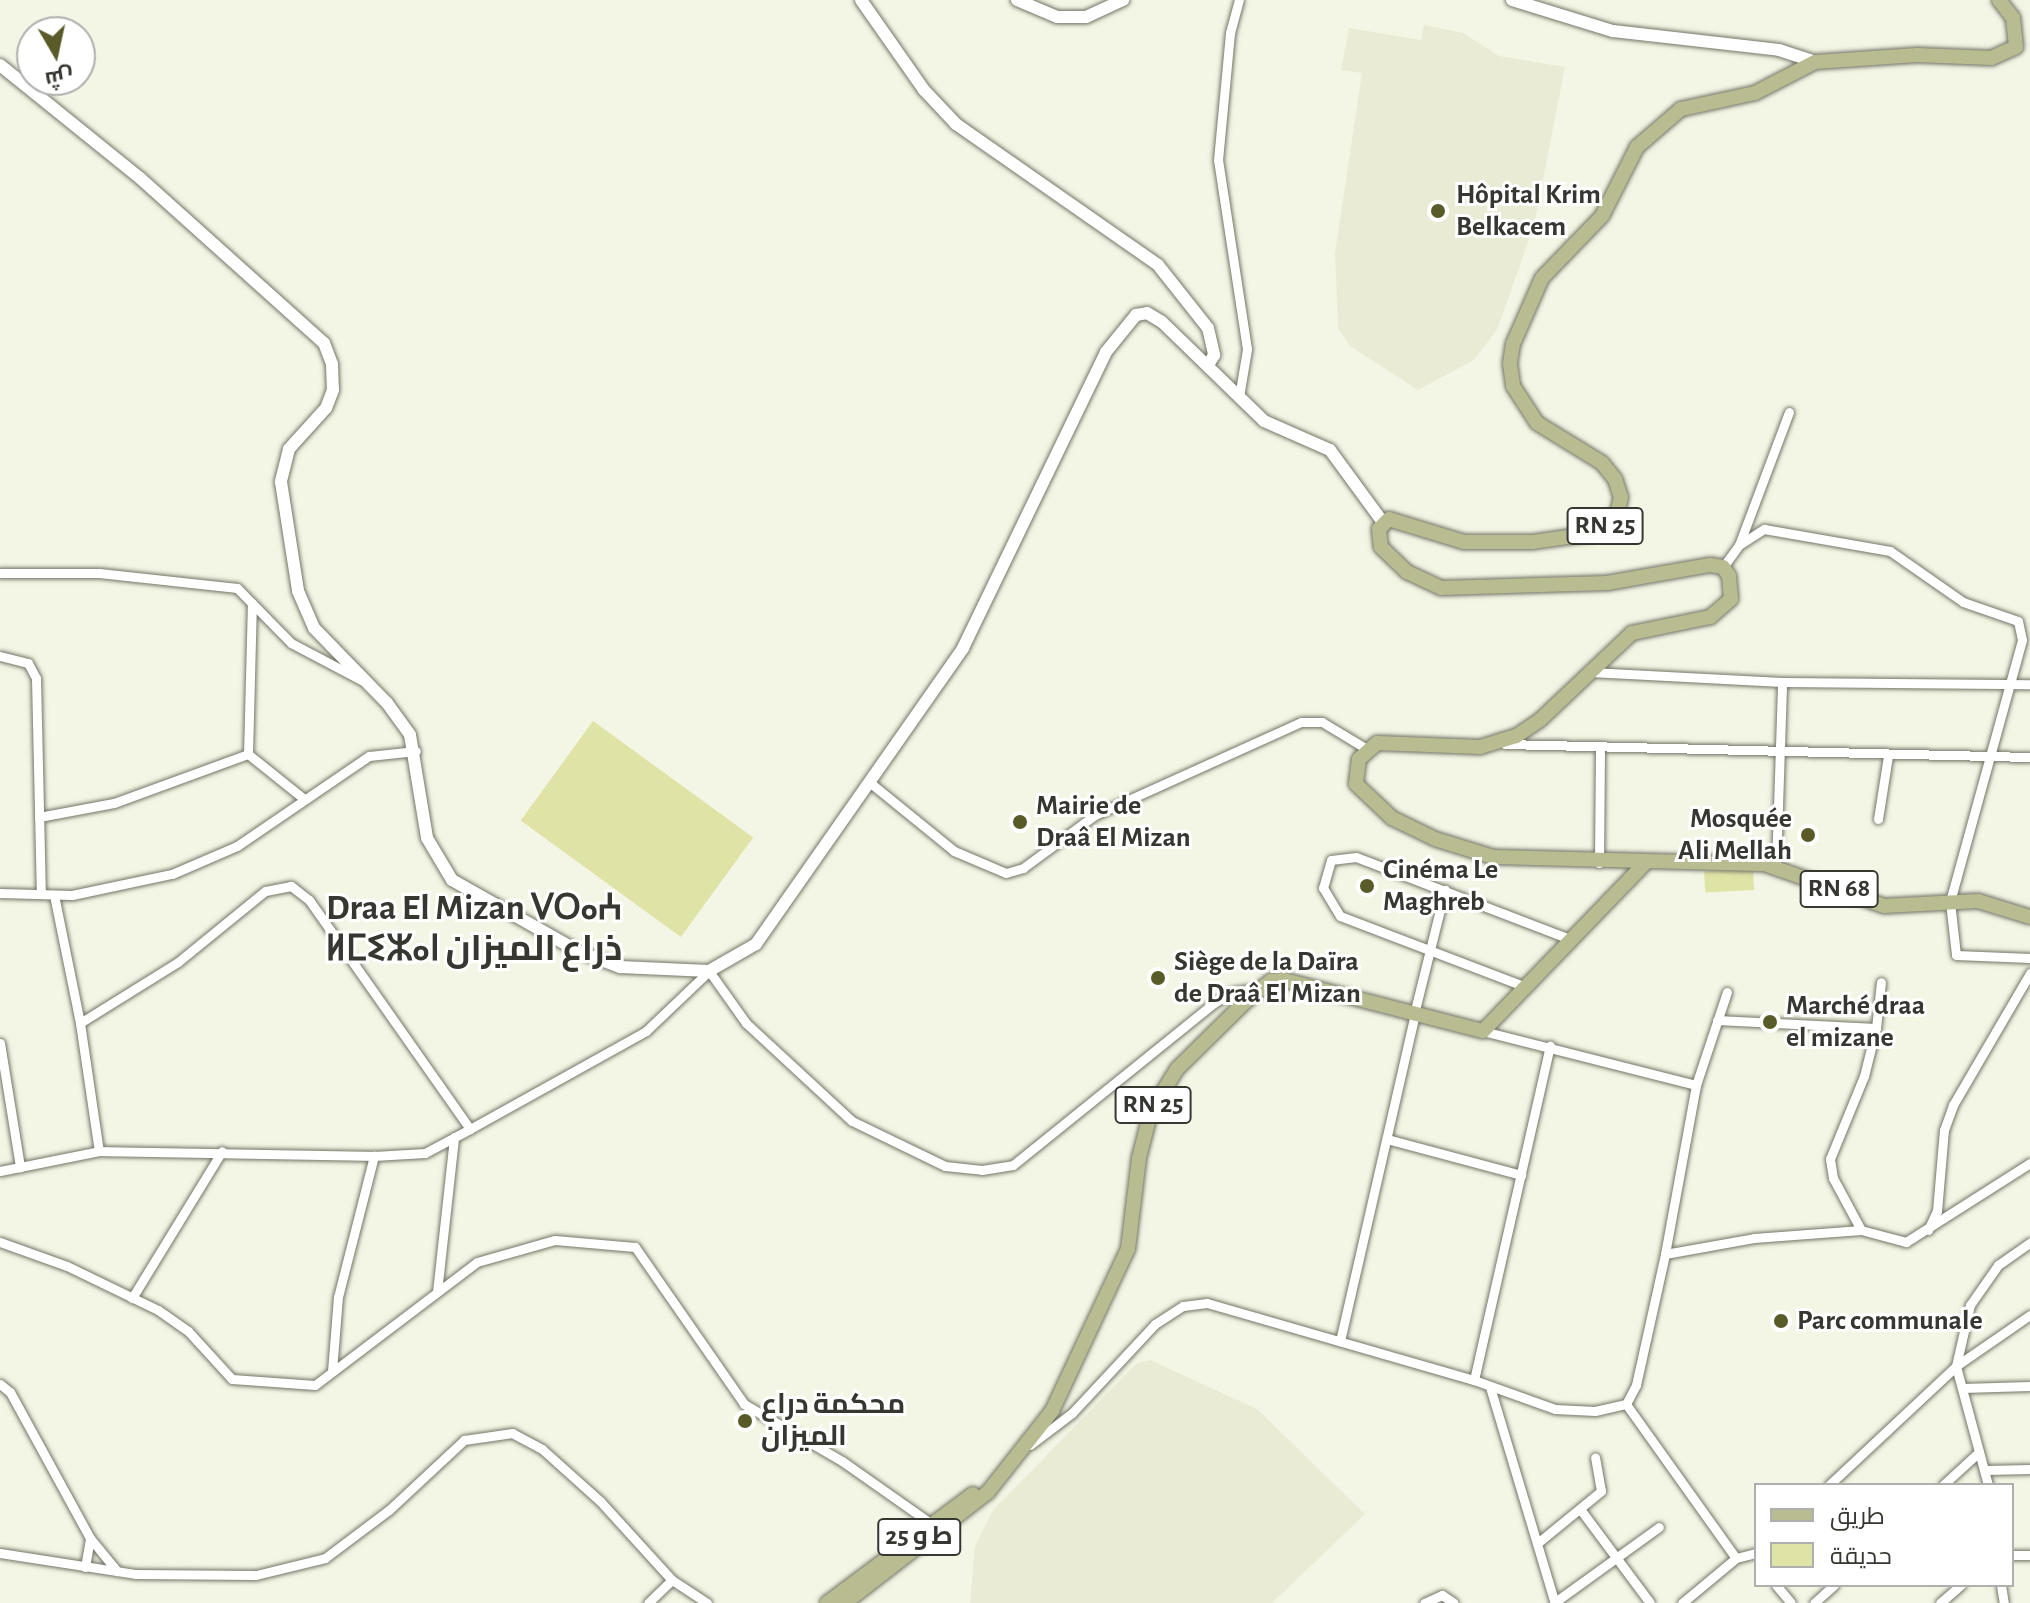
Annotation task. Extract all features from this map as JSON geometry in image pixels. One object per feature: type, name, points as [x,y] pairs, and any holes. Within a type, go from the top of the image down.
[{"type":"main road","points":[[861,0],[924,90],[956,124],[1158,265],[1208,328],[1214,355],[1208,365]]},
{"type":"main road","points":[[1017,0],[1057,17],[1086,17],[1123,0]]},
{"type":"main road","points":[[1512,0],[1613,31],[1779,50],[1815,62]]},
{"type":"main road","name":"RN 25","points":[[1723,567],[1710,565],[1607,583],[1441,588],[1391,559],[1381,547],[1382,521],[1397,519],[1464,542],[1532,542],[1589,534],[1617,515],[1621,497],[1615,479],[1602,463],[1551,434],[1523,408],[1513,386],[1513,344],[1542,278],[1602,216],[1624,166],[1658,127],[1681,109],[1755,93],[1815,62],[1917,55],[1991,58],[2016,47],[2013,18],[1999,0]]},
{"type":"main road","points":[[0,65],[140,178],[324,343],[332,364],[333,390],[326,408],[289,449],[281,482],[298,591],[314,628],[401,719],[416,751],[427,838],[452,880],[580,952],[620,967],[709,971],[756,944],[963,648],[1009,546],[1126,323],[1141,313],[1154,316],[1264,421],[1330,450],[1382,521]]},
{"type":"main road","points":[[1645,863],[1493,857],[1435,839],[1392,818],[1356,784],[1359,759],[1367,749],[1394,741],[1460,747],[1498,743],[1540,720],[1632,633],[1722,610],[1734,588],[1723,567]]},
{"type":"main road","points":[[1260,988],[1284,980],[1483,1031],[1645,863]]},
{"type":"main road","name":"RN 68","points":[[1645,863],[1776,867],[1884,906],[1950,902],[1994,904],[2030,917]]},
{"type":"main road","name":"RN 25","points":[[845,1603],[938,1529],[1014,1461],[1052,1411],[1078,1362],[1128,1249],[1143,1136],[1161,1091],[1260,988]]},
{"type":"main road","name":"ط و 25","points":[[827,1603],[938,1529]]},
{"type":"street","points":[[1239,0],[1230,33],[1218,160],[1247,349],[1239,397]]},
{"type":"street","points":[[1723,567],[1739,545],[1789,412]]},
{"type":"street","points":[[1739,545],[1764,529],[1902,556],[1963,602],[2018,621],[2023,635],[2007,681],[1950,902],[1956,955],[2030,958]]},
{"type":"street","points":[[0,573],[99,573],[237,588],[291,643],[365,682]]},
{"type":"street","points":[[248,754],[252,603]]},
{"type":"street","points":[[0,656],[28,663],[36,678],[41,894]]},
{"type":"street","points":[[1590,672],[1782,682],[2007,681],[2030,684]]},
{"type":"street","points":[[1776,867],[1782,682]]},
{"type":"street","points":[[868,781],[954,851],[1006,873],[1023,868],[1095,815],[1301,722],[1322,722],[1367,749]]},
{"type":"street","points":[[1498,743],[1888,756],[2030,757]]},
{"type":"street","points":[[1599,863],[1600,748]]},
{"type":"street","points":[[0,893],[54,895],[172,874],[237,846],[369,756],[416,751]]},
{"type":"street","points":[[248,754],[304,799]]},
{"type":"street","points":[[39,817],[114,803],[248,754]]},
{"type":"street","points":[[1878,819],[1888,756]]},
{"type":"street","points":[[1526,987],[1431,948],[1340,916],[1323,888],[1331,860],[1356,857],[1572,940]]},
{"type":"street","points":[[80,1023],[178,962],[265,891],[291,886],[309,900],[470,1129]]},
{"type":"street","points":[[1340,1341],[1445,890]]},
{"type":"street","points":[[54,895],[80,1023],[99,1151]]},
{"type":"street","points":[[0,1171],[99,1151],[374,1156],[425,1153],[646,1031],[709,971],[746,1023],[852,1121],[945,1166],[982,1170],[1013,1165],[1039,1148],[1214,1003],[1232,992],[1260,988]]},
{"type":"street","points":[[1927,1233],[1937,1211],[1944,1130],[1953,1105],[2029,979]]},
{"type":"street","points":[[1861,1230],[1833,1178],[1830,1159],[1864,1076],[1876,1028],[1881,982]]},
{"type":"street","points":[[1014,1461],[1072,1413],[1155,1324],[1183,1306],[1207,1303],[1474,1380],[1555,1409],[1595,1411],[1626,1404],[1636,1385],[1665,1254],[1696,1085],[1727,992]]},
{"type":"street","points":[[1717,1020],[1876,1028]]},
{"type":"street","points":[[1483,1031],[1696,1085]]},
{"type":"street","points":[[0,1043],[20,1167]]},
{"type":"street","points":[[1474,1380],[1550,1046]]},
{"type":"street","points":[[437,1292],[454,1137]]},
{"type":"street","points":[[1387,1139],[1521,1175]]},
{"type":"street","points":[[132,1298],[222,1151]]},
{"type":"street","points":[[332,1371],[338,1297],[374,1156]]},
{"type":"street","points":[[1665,1254],[1754,1238],[1861,1230],[1906,1242],[1927,1233],[2030,1163]]},
{"type":"street","points":[[0,1242],[67,1266],[132,1298],[188,1331],[232,1379],[315,1385],[477,1262],[555,1240],[635,1247],[744,1404],[842,1461],[938,1529]]},
{"type":"street","points":[[1988,1483],[1956,1366],[1970,1305],[1998,1265],[2030,1243]]},
{"type":"street","points":[[1831,1483],[1956,1366],[2030,1315]]},
{"type":"street","points":[[0,1384],[10,1392],[90,1538],[117,1571]]},
{"type":"street","points":[[1962,1388],[2030,1386]]},
{"type":"street","points":[[1490,1387],[1540,1541],[1555,1602],[1659,1527]]},
{"type":"street","points":[[1626,1404],[1736,1558]]},
{"type":"street","points":[[0,1553],[117,1571],[256,1575],[325,1558],[389,1510],[464,1440],[512,1433],[542,1449],[600,1501],[672,1580],[707,1603]]},
{"type":"street","points":[[1945,1483],[1979,1452]]},
{"type":"street","points":[[1540,1541],[1601,1491],[1595,1458]]},
{"type":"street","points":[[1986,1470],[2030,1469]]},
{"type":"street","points":[[1580,1509],[1650,1603]]},
{"type":"street","points":[[85,1567],[90,1538]]},
{"type":"street","points":[[1682,1603],[1736,1558],[1754,1557]]},
{"type":"street","points":[[648,1603],[672,1580]]},
{"type":"street","points":[[1778,1587],[1791,1603]]},
{"type":"street","points":[[1814,1603],[1832,1587]]},
{"type":"street","points":[[1940,1603],[1959,1587]]},
{"type":"street","points":[[1424,1603],[1442,1595],[1454,1603]]},
{"type":"shaded area","name":"Hôpital Krim Belkacem","points":[[1424,25],[1463,33],[1499,56],[1565,67],[1534,225],[1498,328],[1474,360],[1418,390],[1350,346],[1338,328],[1335,253],[1362,73],[1341,70],[1349,28],[1421,40]]},
{"type":"shaded area","points":[[1150,1360],[1257,1409],[1365,1514],[1272,1603],[970,1603],[975,1546],[993,1510],[1137,1363]]},
{"type":"green space","points":[[593,721],[753,837],[681,937],[521,821]]},
{"type":"green space","points":[[1753,869],[1754,890],[1705,893],[1704,872]]},
{"type":"place","name":"Hôpital Krim Belkacem","points":[[1438,211]]},
{"type":"place","name":"Mairie de Draâ El Mizan","points":[[1020,822]]},
{"type":"place","name":"Mosquée Ali Mellah","points":[[1808,835]]},
{"type":"place","name":"Cinéma Le Maghreb","points":[[1367,886]]},
{"type":"place","name":"Siège de la Daïra de Draâ El Mizan","points":[[1158,978]]},
{"type":"place","name":"Marché draa el mizane","points":[[1770,1022]]},
{"type":"place","name":"Parc communale","points":[[1781,1321]]},
{"type":"place","name":"محكمة دراع الميزان","points":[[745,1421]]},
{"type":"district","name":"Draa El Mizan ⴸⵔⴰⵄ ⵍⵎⵉⵣⴰⵏ ذراع الميزان","points":[[474,928]]}]
